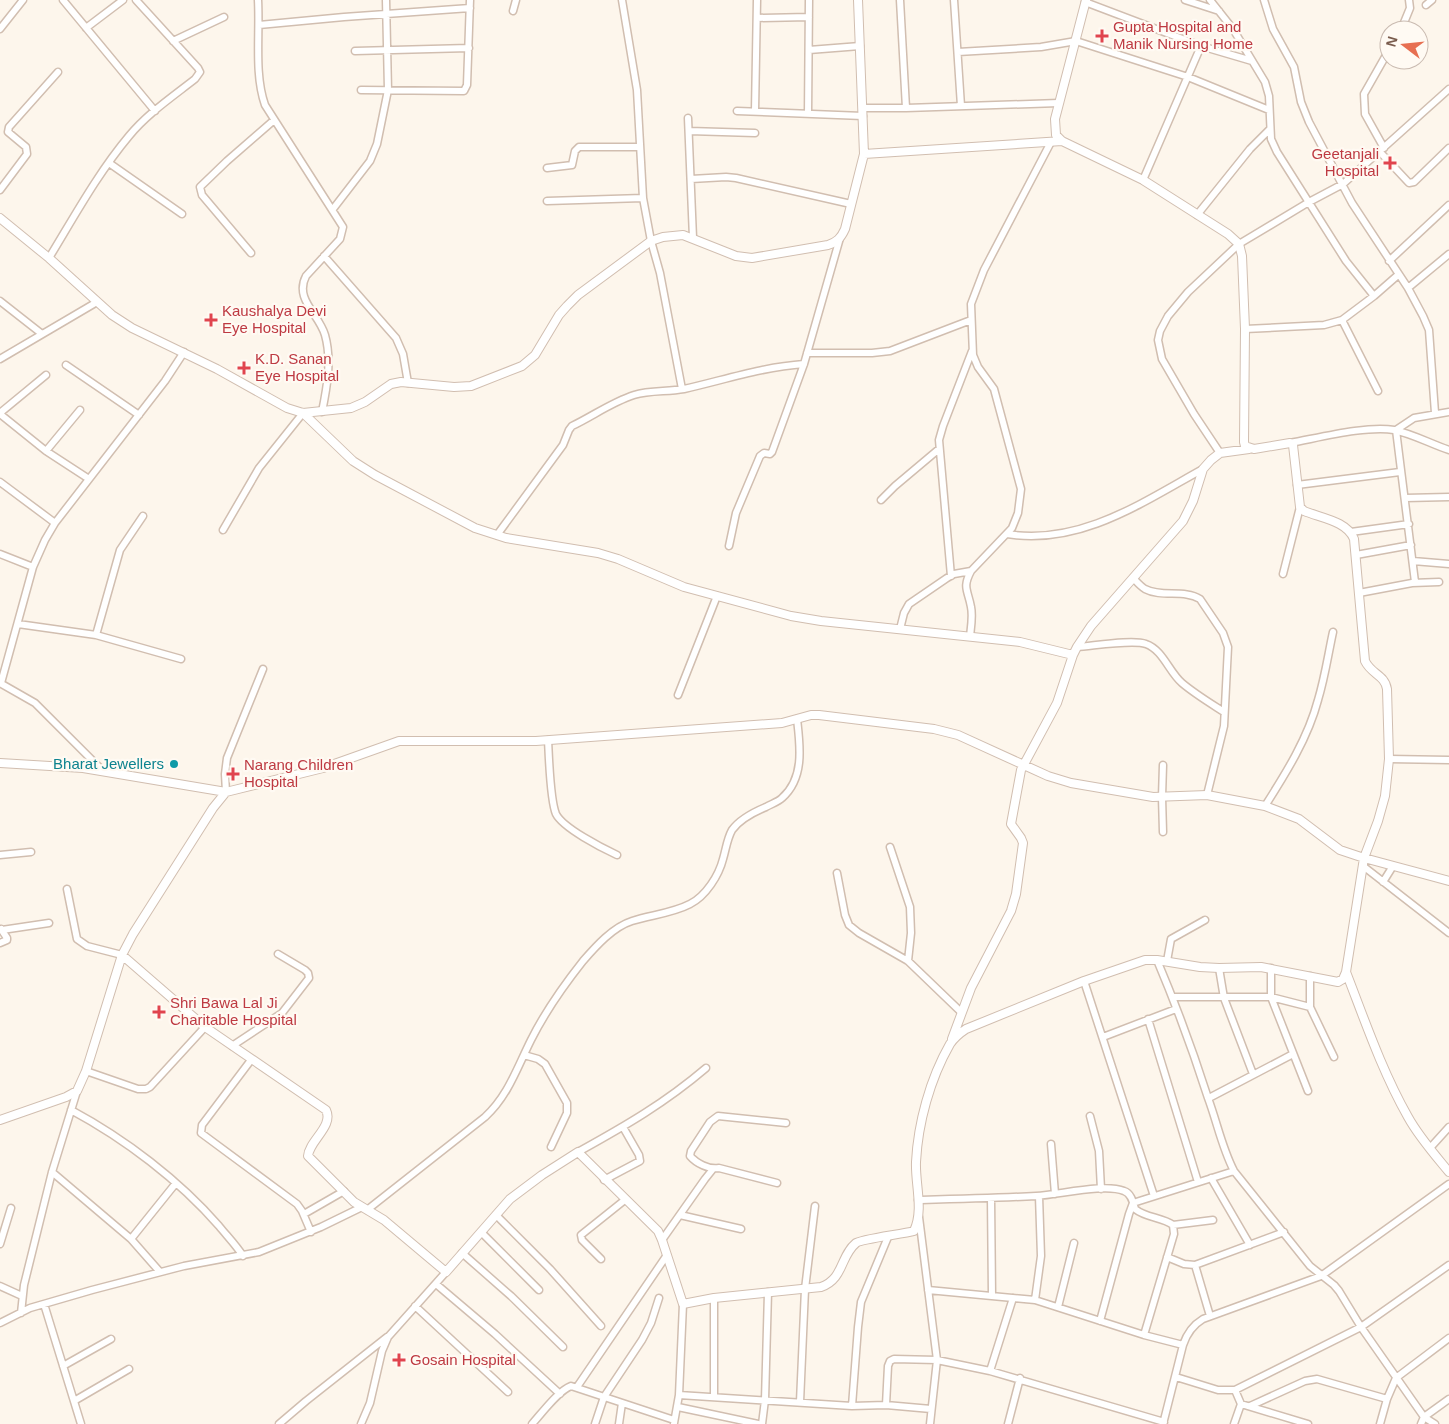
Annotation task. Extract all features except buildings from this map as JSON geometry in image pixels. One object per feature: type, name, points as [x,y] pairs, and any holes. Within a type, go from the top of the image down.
[{"type":"street","points":[[0,29],[23,0]]},
{"type":"street","points":[[63,0],[155,111]]},
{"type":"street","points":[[86,28],[123,0]]},
{"type":"street","points":[[49,258],[128,136],[155,111],[195,79],[200,72],[136,0]]},
{"type":"street","points":[[258,0],[261,95],[273,121],[344,228],[343,233],[306,276],[302,284],[305,300],[323,328],[328,349],[328,375],[322,412]]},
{"type":"street","points":[[333,209],[366,168],[374,154],[388,90],[386,0]]},
{"type":"street","points":[[361,90],[464,91],[469,48],[470,0]]},
{"type":"street","points":[[513,11],[516,0]]},
{"type":"street","points":[[622,0],[637,90],[643,198],[651,241],[660,273],[682,389]]},
{"type":"street","points":[[755,112],[757,0]]},
{"type":"street","points":[[808,114],[809,0]]},
{"type":"street","points":[[729,546],[738,508],[747,492],[761,454],[770,454],[772,452],[804,364],[840,238],[845,229],[864,154],[858,0]]},
{"type":"street","points":[[900,0],[906,108]]},
{"type":"street","points":[[954,0],[961,106]]},
{"type":"street","points":[[1185,0],[1220,12]]},
{"type":"street","points":[[1210,0],[1233,29],[1267,88],[1271,139],[1277,152],[1346,261],[1374,296]]},
{"type":"street","points":[[1264,0],[1273,29],[1294,67],[1301,102],[1309,122],[1352,203],[1408,288],[1429,330],[1435,413]]},
{"type":"street","points":[[1405,20],[1410,8],[1409,0]]},
{"type":"street","points":[[1426,5],[1432,0]]},
{"type":"street","points":[[1249,449],[1244,442],[1245,329],[1240,244],[1228,234],[1143,180],[1062,141],[1056,135],[1055,128],[1059,103],[1085,1],[1201,46],[1252,60]]},
{"type":"street","points":[[259,25],[470,8]]},
{"type":"street","points":[[173,41],[224,16]]},
{"type":"street","points":[[757,18],[809,17]]},
{"type":"street","points":[[958,52],[1041,47],[1076,42],[1188,77],[1269,110]]},
{"type":"street","points":[[809,50],[860,46]]},
{"type":"street","points":[[1143,180],[1201,46]]},
{"type":"street","points":[[355,51],[469,48]]},
{"type":"street","points":[[1379,68],[1364,94],[1365,114],[1382,150],[1407,182],[1411,183],[1449,148]]},
{"type":"street","points":[[0,190],[27,154],[26,147],[8,132],[9,127],[58,72]]},
{"type":"street","points":[[1220,453],[1194,414],[1162,359],[1158,340],[1160,331],[1168,316],[1183,298],[1240,244],[1309,202],[1343,184],[1449,89]]},
{"type":"street","points":[[737,111],[808,114],[906,108],[1059,103]]},
{"type":"street","points":[[688,118],[693,238]]},
{"type":"street","points":[[251,253],[202,195],[200,187],[273,121]]},
{"type":"street","points":[[1197,215],[1250,148],[1270,129]]},
{"type":"street","points":[[689,131],[755,134]]},
{"type":"street","points":[[864,154],[1062,141]]},
{"type":"street","points":[[951,576],[939,440],[972,350],[971,304],[984,270],[1051,142]]},
{"type":"street","points":[[547,168],[572,165],[576,149],[579,148],[640,147]]},
{"type":"street","points":[[109,163],[182,214]]},
{"type":"street","points":[[691,179],[736,178],[851,204]]},
{"type":"street","points":[[547,201],[643,198]]},
{"type":"street","points":[[1389,261],[1449,205]]},
{"type":"street","points":[[0,218],[86,289],[112,315],[132,328],[217,369],[286,408],[303,413],[351,408],[365,402],[391,384],[471,386],[522,366],[535,355],[558,315],[566,306],[651,241],[672,235],[683,235],[736,256],[752,258],[828,245],[840,238]]},
{"type":"street","points":[[1408,288],[1449,254]]},
{"type":"street","points":[[324,256],[396,338],[403,354],[408,383]]},
{"type":"street","points":[[1245,329],[1324,325],[1342,320],[1398,275]]},
{"type":"street","points":[[0,301],[42,334]]},
{"type":"street","points":[[0,359],[97,302]]},
{"type":"street","points":[[807,353],[872,353],[890,351],[971,320]]},
{"type":"street","points":[[1342,320],[1378,391]]},
{"type":"street","points":[[970,636],[972,614],[966,584],[971,571],[1012,528],[1018,513],[1020,489],[1018,475],[994,389],[978,367],[972,350]]},
{"type":"street","points":[[103,771],[35,703],[0,683],[33,567],[44,540],[55,523],[165,381],[184,352]]},
{"type":"street","points":[[497,535],[563,445],[568,430],[572,426],[617,402],[646,392],[682,389],[772,367],[804,364]]},
{"type":"street","points":[[66,365],[139,415]]},
{"type":"street","points":[[46,375],[0,414],[46,451],[89,479]]},
{"type":"street","points":[[46,451],[80,410]]},
{"type":"street","points":[[1396,430],[1414,418],[1449,412]]},
{"type":"street","points":[[223,530],[259,468],[303,413]]},
{"type":"street","points":[[303,413],[341,451],[363,468],[464,524],[497,535],[598,553],[618,559],[684,587],[805,618],[1020,642],[1072,655]]},
{"type":"street","points":[[1008,534],[1024,537],[1045,536],[1084,529],[1098,524],[1128,510],[1203,469],[1220,453],[1383,428],[1396,430],[1449,450]]},
{"type":"street","points":[[1396,430],[1415,582]]},
{"type":"street","points":[[1283,574],[1300,508],[1294,448],[1290,443]]},
{"type":"street","points":[[881,500],[894,486],[939,449]]},
{"type":"street","points":[[683,1304],[714,1298],[829,1285],[839,1272],[851,1248],[859,1240],[888,1237],[914,1231],[918,1220],[916,1163],[922,1123],[935,1078],[971,988],[1014,904],[1023,843],[1012,827],[1011,820],[1023,765],[1057,703],[1072,655],[1092,626],[1183,521],[1193,501],[1203,469]]},
{"type":"street","points":[[1297,485],[1400,472]]},
{"type":"street","points":[[0,482],[55,523]]},
{"type":"street","points":[[1406,498],[1449,497]]},
{"type":"street","points":[[950,1043],[966,1028],[1084,981],[1139,962],[1157,960],[1219,968],[1271,968],[1338,982],[1343,979],[1346,972],[1363,862],[1381,809],[1389,758],[1386,684],[1384,679],[1370,669],[1365,661],[1356,555],[1351,532],[1339,524],[1300,508]]},
{"type":"street","points":[[96,635],[120,550],[143,516]]},
{"type":"street","points":[[1351,532],[1408,524]]},
{"type":"street","points":[[1356,555],[1411,545]]},
{"type":"street","points":[[0,554],[33,567]]},
{"type":"street","points":[[1413,561],[1449,564]]},
{"type":"street","points":[[900,629],[904,613],[909,604],[951,576],[971,571]]},
{"type":"street","points":[[1133,578],[1146,590],[1195,596],[1204,604],[1223,633],[1228,646],[1222,736],[1207,795]]},
{"type":"street","points":[[1359,593],[1415,582],[1439,582]]},
{"type":"street","points":[[678,695],[717,596]]},
{"type":"street","points":[[18,624],[96,635],[180,659]]},
{"type":"street","points":[[1265,806],[1286,774],[1310,725],[1320,694],[1332,632]]},
{"type":"street","points":[[1077,647],[1136,642],[1148,644],[1158,652],[1176,678],[1224,712]]},
{"type":"street","points":[[21,1313],[22,1296],[52,1172],[122,955],[133,934],[213,808],[226,792],[225,774],[227,758],[263,668]]},
{"type":"street","points":[[0,763],[66,766],[226,792],[323,768],[400,741],[548,740],[782,723],[819,715],[934,728],[958,735],[1048,776],[1071,783],[1140,796],[1162,798],[1207,795],[1265,806],[1299,819],[1333,846],[1363,862],[1383,882],[1449,933]]},
{"type":"street","points":[[0,1323],[44,1304],[160,1272],[259,1252],[311,1232],[364,1209],[485,1118],[497,1107],[505,1094],[534,1034],[557,996],[594,948],[620,926],[680,908],[691,904],[700,897],[716,878],[723,861],[728,840],[736,825],[786,794],[792,786],[799,764],[800,750],[797,719]]},
{"type":"street","points":[[548,740],[552,786],[557,815],[562,821],[594,843],[617,855]]},
{"type":"street","points":[[1389,758],[1449,760]]},
{"type":"street","points":[[1163,765],[1163,832]]},
{"type":"street","points":[[890,847],[910,907],[911,933],[908,961]]},
{"type":"street","points":[[0,855],[32,852]]},
{"type":"street","points":[[1363,862],[1393,866],[1449,881]]},
{"type":"street","points":[[1383,882],[1393,866]]},
{"type":"street","points":[[837,873],[845,915],[849,925],[859,933],[908,961],[961,1012]]},
{"type":"street","points":[[66,889],[77,939],[87,946],[122,955],[205,1027],[326,1110],[328,1114],[327,1121],[309,1150],[308,1156],[364,1209],[384,1220],[446,1272]]},
{"type":"street","points":[[1167,961],[1171,939],[1205,920]]},
{"type":"street","points":[[0,943],[8,938],[1,928],[49,923]]},
{"type":"street","points":[[232,1046],[282,1013],[309,978],[308,972],[278,954]]},
{"type":"street","points":[[1157,960],[1208,1098],[1228,1160],[1234,1171],[1306,1260],[1321,1276],[1334,1284],[1423,1420],[1436,1424]]},
{"type":"street","points":[[1219,968],[1224,998],[1253,1074]]},
{"type":"street","points":[[1271,968],[1271,997],[1308,1091]]},
{"type":"street","points":[[1346,972],[1375,1049],[1391,1085],[1408,1118],[1449,1172]]},
{"type":"street","points":[[1310,976],[1310,1007],[1334,1058]]},
{"type":"street","points":[[1084,981],[1154,1196]]},
{"type":"street","points":[[1172,997],[1271,997],[1310,1007]]},
{"type":"street","points":[[1103,1037],[1176,1009]]},
{"type":"street","points":[[1148,1019],[1198,1182]]},
{"type":"street","points":[[86,1071],[138,1089],[146,1089],[150,1087],[205,1027]]},
{"type":"street","points":[[1208,1098],[1293,1054]]},
{"type":"street","points":[[524,1056],[538,1059],[546,1064],[567,1104],[567,1113],[552,1147]]},
{"type":"street","points":[[251,1060],[202,1125],[200,1133],[297,1204],[304,1214],[311,1232]]},
{"type":"street","points":[[279,1424],[388,1337],[496,1214],[523,1188],[578,1152],[665,1101],[706,1068]]},
{"type":"street","points":[[0,1120],[66,1097],[77,1091]]},
{"type":"street","points":[[71,1110],[103,1128],[176,1183],[202,1207],[243,1256]]},
{"type":"street","points":[[777,1183],[719,1168],[713,1169],[695,1162],[690,1156],[700,1136],[714,1118],[723,1116],[786,1123]]},
{"type":"street","points":[[1090,1116],[1098,1151],[1101,1189]]},
{"type":"street","points":[[1430,1148],[1449,1126]]},
{"type":"street","points":[[604,1180],[640,1161],[639,1155],[623,1127]]},
{"type":"street","points":[[1051,1144],[1056,1194]]},
{"type":"street","points":[[532,1424],[566,1388],[571,1386],[674,1422],[678,1407],[683,1304],[662,1240],[658,1231],[604,1180],[578,1152]]},
{"type":"street","points":[[662,1240],[713,1169]]},
{"type":"street","points":[[1100,1321],[1128,1214],[1133,1203],[1234,1171]]},
{"type":"street","points":[[52,1172],[131,1239],[160,1272]]},
{"type":"street","points":[[1211,1178],[1250,1245]]},
{"type":"street","points":[[131,1239],[176,1183]]},
{"type":"street","points":[[886,1405],[888,1366],[890,1361],[937,1360],[1020,1378],[1164,1423],[1183,1345],[1186,1336],[1196,1323],[1210,1316],[1321,1276],[1449,1184]]},
{"type":"street","points":[[918,1200],[1038,1196],[1101,1189],[1119,1189],[1127,1192],[1135,1210],[1173,1225],[1213,1220]]},
{"type":"street","points":[[304,1214],[344,1191]]},
{"type":"street","points":[[1035,1300],[1041,1256],[1038,1196]]},
{"type":"street","points":[[991,1198],[992,1295]]},
{"type":"street","points":[[601,1259],[582,1240],[581,1235],[626,1199]]},
{"type":"street","points":[[800,1402],[805,1289],[815,1206]]},
{"type":"street","points":[[0,1244],[11,1208]]},
{"type":"street","points":[[918,1210],[937,1360],[930,1424]]},
{"type":"street","points":[[496,1214],[550,1269],[601,1326]]},
{"type":"street","points":[[680,1215],[741,1229]]},
{"type":"street","points":[[1144,1335],[1174,1234],[1173,1225]]},
{"type":"street","points":[[481,1232],[539,1290]]},
{"type":"street","points":[[1167,1257],[1184,1264],[1195,1265],[1284,1232]]},
{"type":"street","points":[[852,1406],[861,1302],[888,1237]]},
{"type":"street","points":[[1058,1306],[1074,1244]]},
{"type":"street","points":[[462,1253],[512,1296],[563,1347]]},
{"type":"street","points":[[577,1387],[667,1255]]},
{"type":"street","points":[[1195,1265],[1210,1316]]},
{"type":"street","points":[[1176,1377],[1218,1390],[1235,1390],[1361,1327],[1449,1265]]},
{"type":"street","points":[[436,1284],[495,1334],[560,1394]]},
{"type":"street","points":[[0,1286],[22,1296]]},
{"type":"street","points":[[928,1290],[1035,1300],[1144,1335],[1183,1345]]},
{"type":"street","points":[[678,1407],[760,1424],[765,1400],[768,1292]]},
{"type":"street","points":[[596,1424],[604,1397],[642,1340],[651,1323],[659,1298]]},
{"type":"street","points":[[714,1298],[714,1397]]},
{"type":"street","points":[[990,1371],[1013,1298]]},
{"type":"street","points":[[44,1304],[81,1424]]},
{"type":"street","points":[[415,1306],[508,1392]]},
{"type":"street","points":[[361,1424],[370,1403],[382,1351],[388,1337]]},
{"type":"street","points":[[1380,1424],[1387,1399],[1396,1378],[1449,1338]]},
{"type":"street","points":[[64,1366],[110,1339]]},
{"type":"street","points":[[74,1402],[129,1369]]},
{"type":"street","points":[[1008,1424],[1020,1378]]},
{"type":"street","points":[[1250,1406],[1305,1381],[1317,1379],[1387,1399]]},
{"type":"street","points":[[1234,1424],[1241,1404],[1235,1390]]},
{"type":"street","points":[[679,1395],[931,1409]]},
{"type":"street","points":[[1423,1420],[1449,1399]]},
{"type":"street","points":[[619,1424],[622,1403]]},
{"type":"street","points":[[1241,1404],[1308,1424]]},
{"type":"place","name":"Gupta Hospital and Manik Nursing Home","points":[[1102,36]]},
{"type":"place","name":"Geetanjali Hospital","points":[[1390,163]]},
{"type":"place","name":"Kaushalya Devi Eye Hospital","points":[[211,320]]},
{"type":"place","name":"K.D. Sanan Eye Hospital","points":[[244,368]]},
{"type":"place","name":"Bharat Jewellers","points":[[174,764]]},
{"type":"place","name":"Narang Children Hospital","points":[[233,774]]},
{"type":"place","name":"Shri Bawa Lal Ji Charitable Hospital","points":[[159,1012]]},
{"type":"place","name":"Gosain Hospital","points":[[399,1360]]}]
